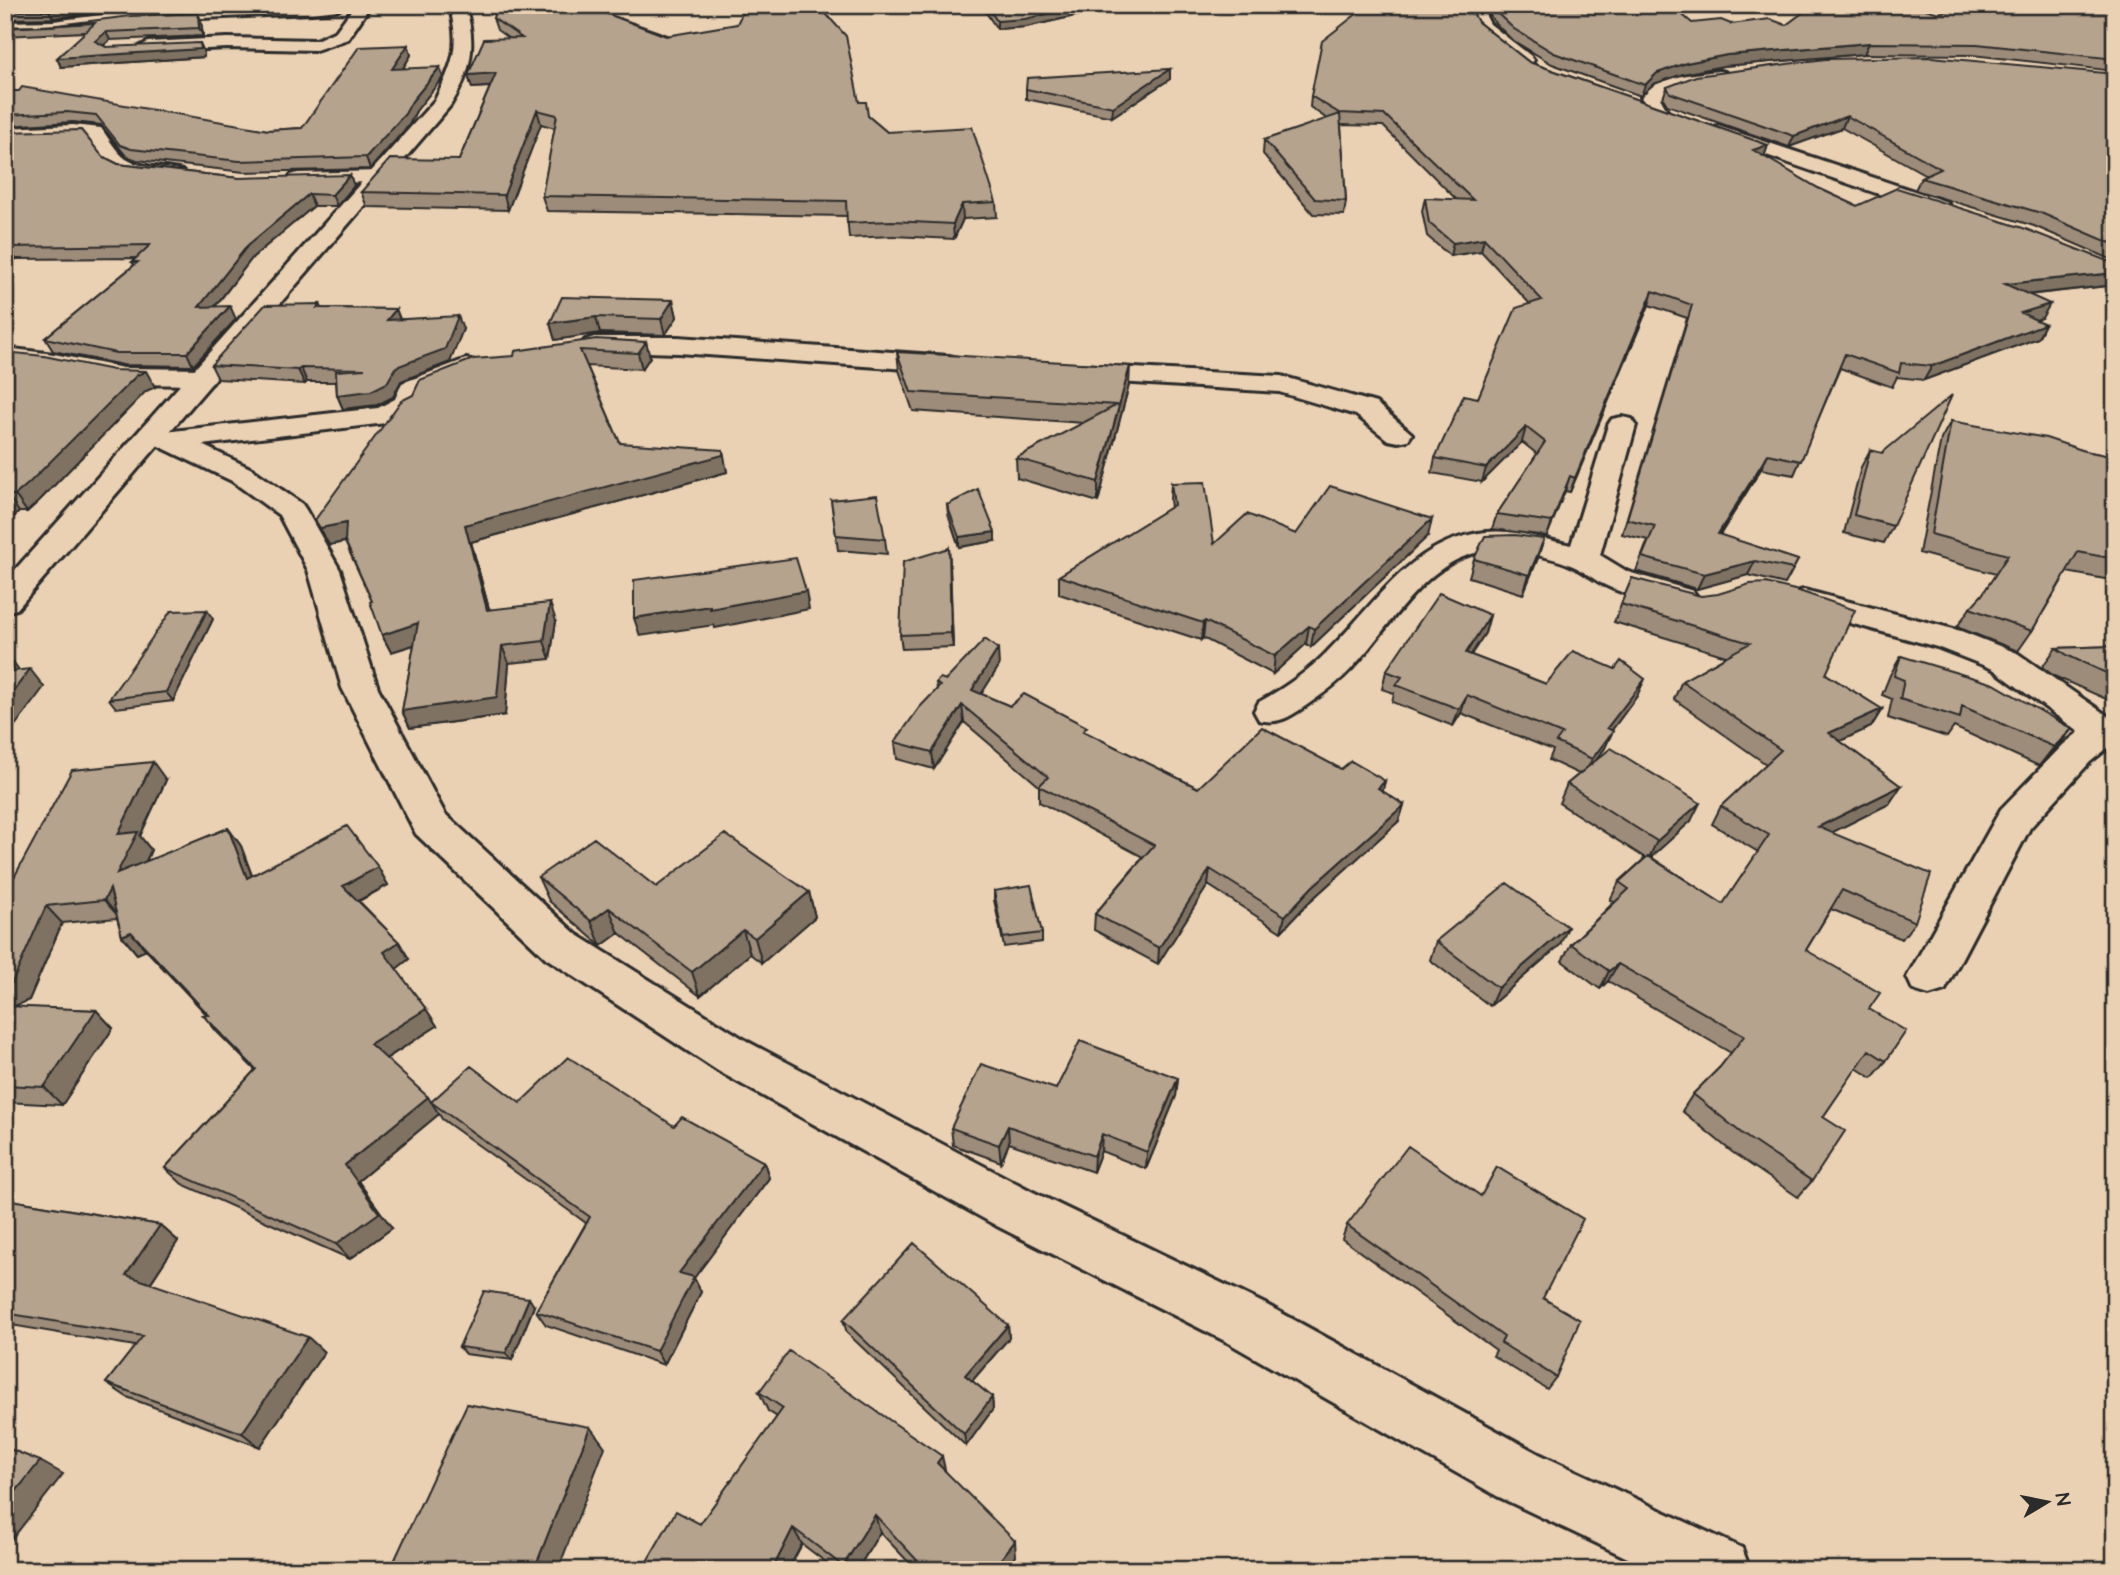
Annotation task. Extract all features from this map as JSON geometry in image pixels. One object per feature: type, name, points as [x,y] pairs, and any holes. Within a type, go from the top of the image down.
[{"type":"street","points":[[5,27],[147,15],[289,11],[338,5]]},
{"type":"street","points":[[136,47],[227,43],[316,45],[342,35],[363,5]]},
{"type":"street","points":[[5,602],[163,436],[203,377],[443,102],[463,60],[466,47],[465,27],[457,5]]},
{"type":"street","points":[[1472,5],[1483,27],[1533,66],[1545,71]]},
{"type":"street","points":[[1633,103],[1666,114],[1650,97],[1658,90],[1690,80],[1743,72]]},
{"type":"street","points":[[1697,125],[1964,214]]},
{"type":"street","points":[[5,134],[94,132],[117,162],[131,169],[201,178]]},
{"type":"street","points":[[284,180],[379,177]]},
{"type":"street","points":[[564,350],[600,344],[653,347],[678,345],[977,366]]},
{"type":"street","points":[[5,356],[54,362],[122,376],[203,377]]},
{"type":"street","points":[[163,436],[384,416],[407,404],[412,389],[458,370],[492,361]]},
{"type":"street","points":[[1059,371],[1281,384],[1366,409],[1398,434]]},
{"type":"street","points":[[1583,558],[1622,425]]},
{"type":"street","points":[[163,436],[242,475],[291,510],[324,570],[360,688],[430,824],[561,946],[734,1057],[942,1169],[1245,1323],[1518,1475],[1720,1570]]},
{"type":"street","points":[[1272,711],[1311,687],[1436,558],[1465,546],[1487,541],[1515,543],[1583,558],[1617,579],[1697,603],[1708,600]]},
{"type":"street","points":[[1771,593],[1949,639],[2005,661],[2109,734],[2077,753],[2015,819],[1929,977]]},
{"type":"building","points":[[5,5],[92,5],[49,11],[5,11]]},
{"type":"building","points":[[498,5],[597,5],[602,12],[666,36],[737,24],[746,5],[818,5],[846,36],[859,102],[866,102],[868,116],[887,132],[972,127],[996,202],[962,204],[953,224],[892,221],[847,223],[846,201],[542,196],[557,115],[537,110],[504,195],[361,192],[390,159],[459,160],[496,73],[468,75],[484,39],[522,38],[493,18]]},
{"type":"building","points":[[986,5],[1088,5],[1025,19],[997,21]]},
{"type":"building","points":[[1368,5],[1469,5],[1478,22],[1529,62],[1768,145],[1753,150],[1818,188],[1857,206],[1897,188],[2023,228],[2115,264],[2115,273],[2005,284],[2050,304],[2021,313],[2045,324],[1932,366],[1901,363],[1899,373],[1845,354],[1801,461],[1768,454],[1718,534],[1798,560],[1793,569],[1755,561],[1704,574],[1642,557],[1655,526],[1627,519],[1692,305],[1653,291],[1575,478],[1570,476],[1552,522],[1497,514],[1545,442],[1526,427],[1486,468],[1435,458],[1464,395],[1478,398],[1516,308],[1542,300],[1484,238],[1453,243],[1429,223],[1425,198],[1473,200],[1385,115],[1339,113],[1311,96],[1322,41]]},
{"type":"building","points":[[1492,5],[1654,5],[1663,11],[1678,11],[1692,23],[1721,20],[1731,24],[1770,19],[1786,25],[1813,5],[1912,5],[1939,13],[1966,5],[2115,5],[2115,59],[1977,44],[1869,43],[1727,55],[1686,63],[1657,73],[1645,85],[1554,53],[1514,29]]},
{"type":"building","points":[[198,13],[199,28],[106,32],[95,41],[106,47],[200,43],[201,49],[57,58],[95,23],[56,25],[131,16]]},
{"type":"building","points":[[408,45],[392,69],[440,67],[412,101],[405,114],[366,157],[239,161],[131,149],[120,145],[96,115],[67,112],[5,115],[5,91],[19,91],[22,87],[268,130],[302,128],[359,47]]},
{"type":"building","points":[[1931,57],[2115,74],[2115,245],[2041,213],[1921,178],[1941,169],[1847,116],[1794,136],[1670,93],[1667,87],[1696,76],[1825,59]]},
{"type":"building","points":[[1170,69],[1113,107],[1026,89],[1027,78]]},
{"type":"building","points":[[1340,114],[1346,201],[1315,199],[1264,140]]},
{"type":"building","points":[[81,130],[102,156],[118,164],[239,178],[350,175],[332,195],[309,194],[248,245],[199,307],[230,306],[187,353],[116,353],[45,338],[138,262],[132,262],[150,245],[9,247],[5,250],[5,132]]},
{"type":"building","points":[[562,297],[673,300],[661,319],[596,317],[550,323]]},
{"type":"building","points":[[320,304],[317,308],[396,309],[387,320],[458,316],[445,349],[396,367],[387,383],[371,391],[337,395],[336,371],[365,369],[298,370],[211,365],[265,305]]},
{"type":"building","points":[[596,339],[646,342],[638,353],[580,350],[620,443],[723,450],[723,455],[465,525],[487,610],[550,603],[544,641],[502,646],[497,697],[402,711],[418,623],[382,635],[370,602],[372,601],[345,541],[346,523],[320,528],[315,520],[401,401],[413,395],[420,380],[473,359],[514,356],[515,351]]},
{"type":"building","points":[[5,352],[44,356],[113,370],[146,371],[137,375],[29,483],[15,495],[5,497]]},
{"type":"building","points":[[897,352],[1130,366],[1098,482],[1016,458],[1117,405],[911,392]]},
{"type":"building","points":[[1952,395],[1893,526],[1854,515],[1870,450],[1882,453]]},
{"type":"building","points":[[1951,421],[2046,438],[2085,451],[2115,457],[2115,559],[2078,552],[2032,631],[1970,608],[1982,595],[2008,555],[1931,534]]},
{"type":"building","points":[[1205,482],[1214,544],[1247,514],[1296,534],[1330,486],[1432,519],[1314,629],[1309,626],[1275,656],[1205,621],[1203,623],[1059,576],[1174,505],[1171,483]]},
{"type":"building","points":[[978,489],[995,532],[959,537],[947,505]]},
{"type":"building","points":[[877,495],[885,539],[836,535],[831,500]]},
{"type":"building","points":[[1515,535],[1544,539],[1529,575],[1474,559],[1485,536]]},
{"type":"building","points":[[949,548],[951,633],[900,635],[903,562]]},
{"type":"building","points":[[796,558],[806,591],[710,609],[710,606],[634,618],[634,580]]},
{"type":"building","points":[[1632,578],[1701,596],[1718,594],[1750,584],[1766,583],[1855,610],[1826,674],[1882,709],[1829,733],[1901,786],[1818,827],[1931,874],[1915,922],[1842,890],[1806,950],[1880,993],[1869,1009],[1906,1031],[1886,1061],[1869,1050],[1823,1117],[1845,1131],[1812,1181],[1745,1136],[1693,1094],[1720,1067],[1744,1036],[1618,964],[1609,971],[1571,944],[1629,889],[1619,882],[1648,856],[1723,904],[1769,835],[1721,806],[1781,750],[1682,681],[1750,643],[1621,604]]},
{"type":"building","points":[[1439,593],[1490,615],[1466,653],[1546,684],[1573,651],[1615,669],[1621,661],[1645,679],[1607,728],[1613,731],[1592,759],[1556,742],[1562,734],[1467,695],[1459,709],[1396,685],[1402,677],[1386,671]]},
{"type":"building","points":[[207,610],[166,692],[109,699],[171,611]]},
{"type":"building","points":[[985,639],[998,649],[972,690],[1010,706],[1024,694],[1087,727],[1083,731],[1198,788],[1262,727],[1341,769],[1351,761],[1385,781],[1378,788],[1404,805],[1312,887],[1285,916],[1210,869],[1159,948],[1095,914],[1154,845],[1039,786],[1048,777],[962,705],[932,752],[895,742],[919,708],[940,686],[936,683],[940,678],[946,680]]},
{"type":"building","points":[[2115,646],[2115,677],[2056,648]]},
{"type":"building","points":[[1901,656],[1994,684],[2072,729],[2054,747],[1962,706],[1960,718],[1900,699],[1904,680],[1894,676]]},
{"type":"building","points":[[30,669],[5,702],[5,672]]},
{"type":"building","points":[[1611,748],[1700,803],[1657,841],[1567,784]]},
{"type":"building","points":[[153,762],[118,834],[138,832],[117,873],[228,828],[247,878],[347,826],[378,867],[343,886],[399,942],[384,952],[426,1009],[370,1044],[428,1097],[345,1165],[379,1213],[336,1244],[165,1168],[256,1069],[203,1015],[209,1015],[131,932],[122,936],[110,889],[104,900],[46,906],[12,983],[5,985],[5,894],[72,770]]},
{"type":"building","points":[[725,834],[809,892],[755,938],[743,930],[692,972],[609,908],[591,921],[538,877],[594,838],[656,887]]},
{"type":"building","points":[[1507,883],[1568,927],[1498,988],[1436,941]]},
{"type":"building","points":[[1031,885],[1042,933],[1003,938],[994,891]]},
{"type":"building","points":[[5,1006],[96,1010],[44,1087],[5,1085]]},
{"type":"building","points":[[1080,1041],[1178,1078],[1147,1152],[1102,1134],[1094,1156],[1008,1126],[999,1145],[951,1128],[981,1064],[1056,1089]]},
{"type":"building","points":[[568,1057],[674,1126],[682,1117],[764,1162],[679,1273],[694,1277],[656,1351],[536,1311],[590,1217],[431,1102],[471,1066],[520,1103]]},
{"type":"building","points":[[1408,1146],[1481,1196],[1497,1167],[1583,1219],[1543,1298],[1580,1320],[1556,1377],[1501,1343],[1504,1337],[1347,1225]]},
{"type":"building","points":[[5,1199],[160,1225],[126,1275],[308,1337],[242,1433],[106,1383],[143,1336],[5,1313]]},
{"type":"building","points":[[914,1243],[1008,1325],[965,1375],[992,1397],[964,1434],[843,1320]]},
{"type":"building","points":[[484,1291],[529,1298],[506,1353],[459,1347]]},
{"type":"building","points":[[789,1351],[942,1456],[937,1463],[1015,1541],[992,1570],[926,1570],[875,1515],[843,1566],[793,1528],[772,1570],[642,1570],[676,1511],[700,1524],[783,1408],[759,1392]]},
{"type":"building","points":[[467,1404],[590,1427],[534,1570],[390,1570]]},
{"type":"building","points":[[5,1447],[40,1461],[5,1505]]}]
